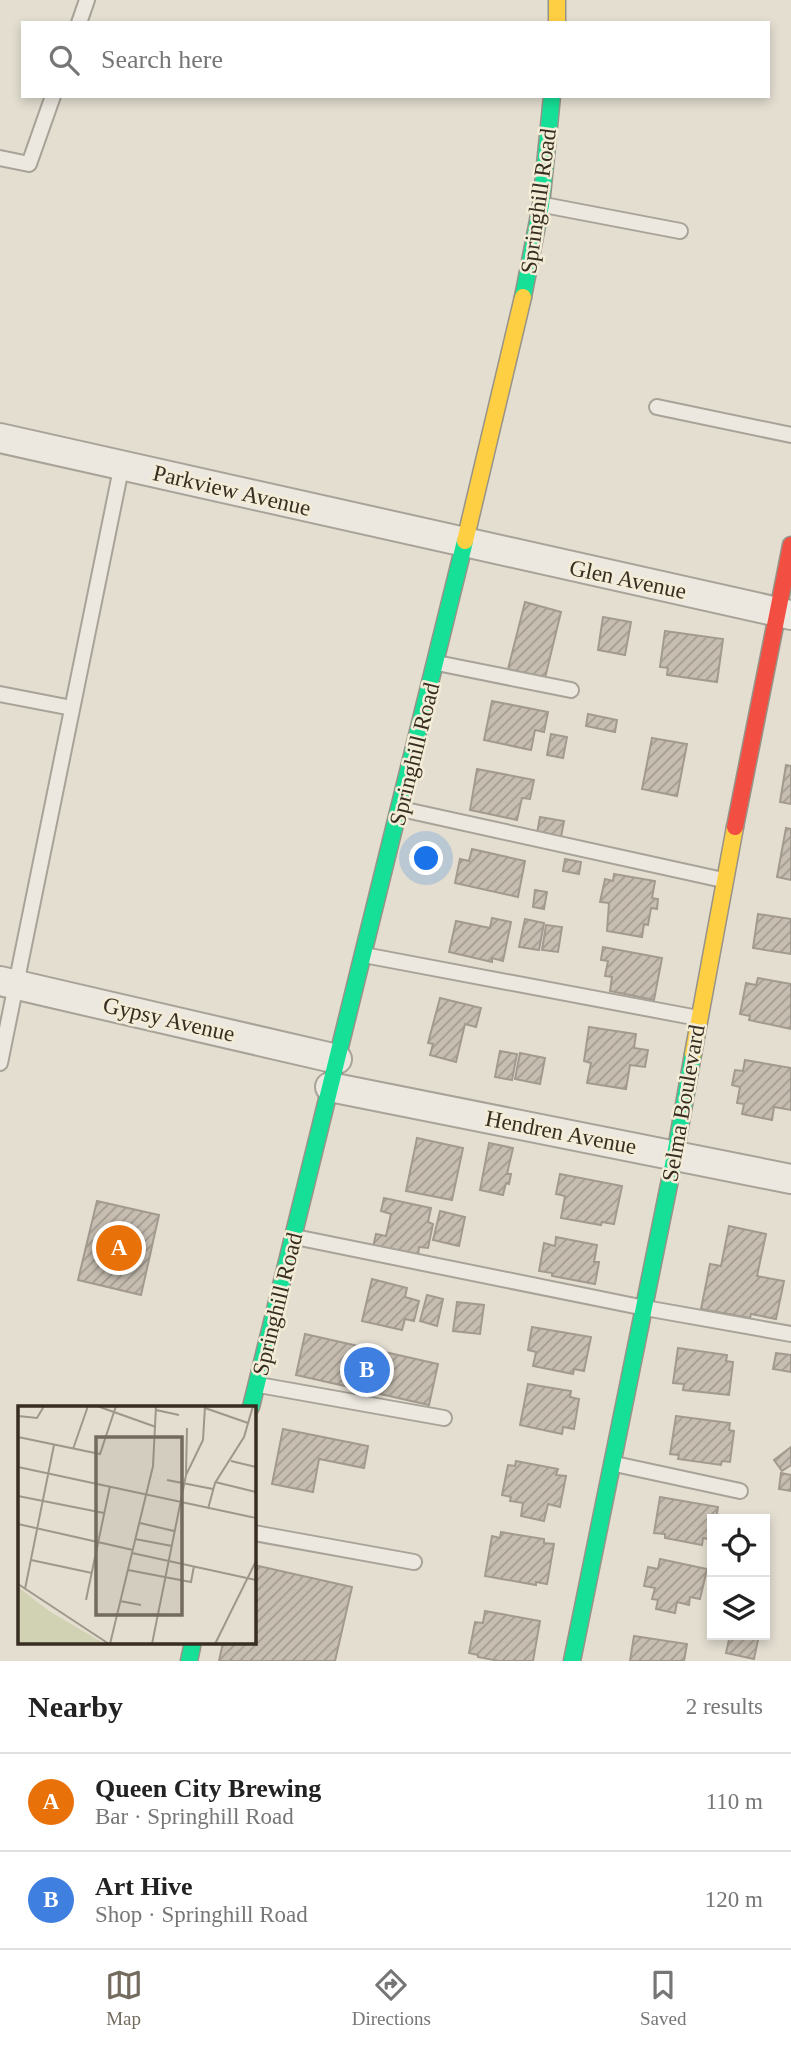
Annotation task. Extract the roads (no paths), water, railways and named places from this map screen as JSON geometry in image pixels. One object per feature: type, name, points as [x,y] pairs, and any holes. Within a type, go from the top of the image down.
[{"type":"street","points":[[557,0],[557,21]]},
{"type":"street","name":"Springhill Road","points":[[251,1406],[362,955],[401,809],[528,274],[541,205],[552,98]]},
{"type":"street","name":"Parkview Avenue","points":[[0,438],[464,543]]},
{"type":"street","name":"Glen Avenue","points":[[464,543],[784,614]]},
{"type":"street","name":"Selma Boulevard","points":[[572,1661],[675,1155],[724,880],[784,614],[791,545]]},
{"type":"street","name":"Gypsy Avenue","points":[[8,983],[337,1059]]},
{"type":"street","name":"Hendren Avenue","points":[[330,1087],[791,1180]]},
{"type":"street","points":[[188,1661],[192,1644]]},
{"type":"lane","points":[[80,21],[87,0]]},
{"type":"lane","points":[[0,158],[29,164],[52,98]]},
{"type":"lane","points":[[541,205],[680,231]]},
{"type":"lane","points":[[657,407],[791,435]]},
{"type":"lane","points":[[0,1063],[8,983],[72,708],[121,464]]},
{"type":"lane","points":[[436,662],[571,690]]},
{"type":"lane","points":[[0,694],[72,708]]},
{"type":"lane","points":[[401,809],[724,880]]},
{"type":"lane","points":[[362,955],[698,1018]]},
{"type":"lane","points":[[293,1237],[645,1308],[791,1334]]},
{"type":"lane","points":[[257,1384],[443,1418]]},
{"type":"lane","points":[[611,1464],[740,1491]]},
{"type":"lane","points":[[256,1533],[414,1562]]},
{"type":"place","name":"Queen City Brewing","points":[[119,1248]]},
{"type":"place","name":"Art Hive","points":[[367,1370]]}]
